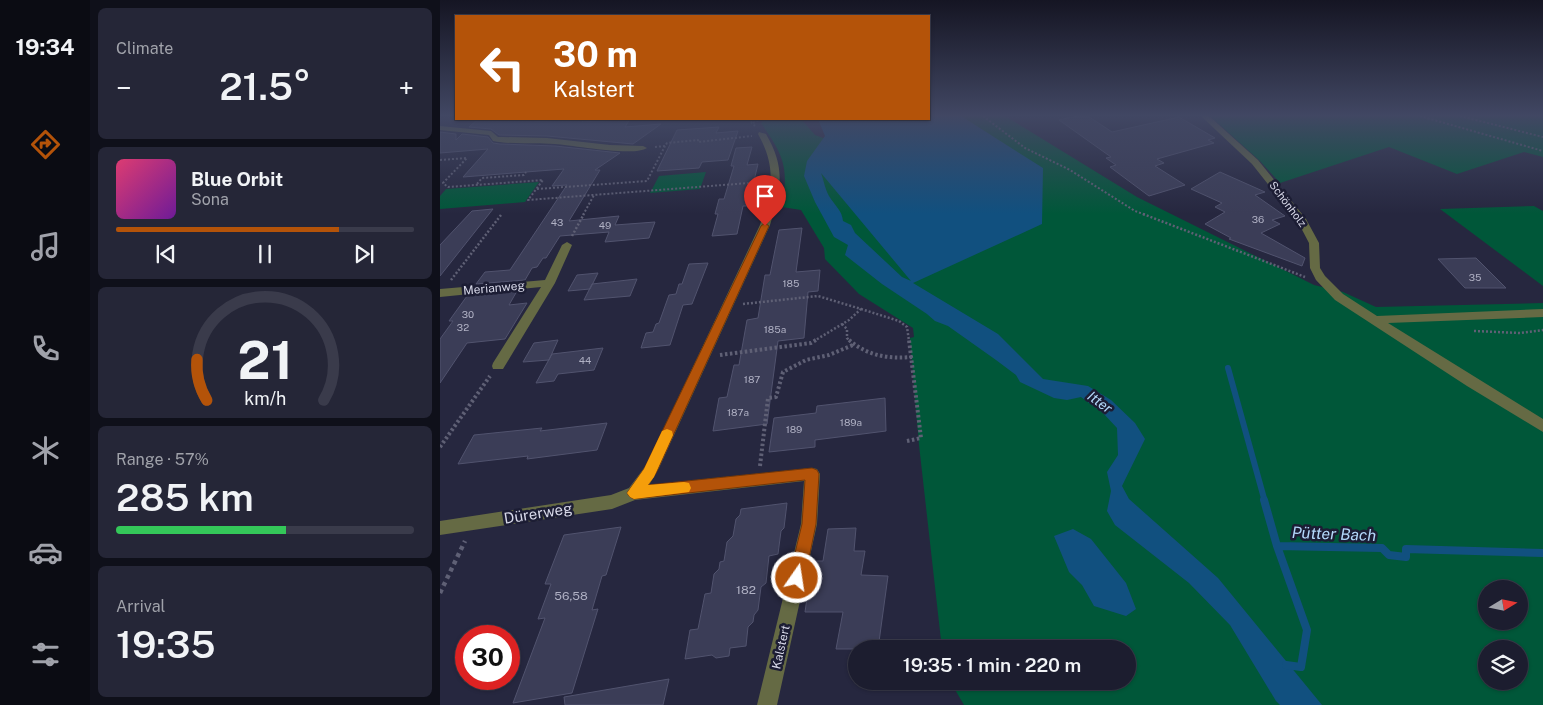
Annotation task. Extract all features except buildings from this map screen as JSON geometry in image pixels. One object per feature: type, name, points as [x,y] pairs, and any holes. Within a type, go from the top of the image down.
[{"type":"street","points":[[613,149],[634,149]]},
{"type":"street","points":[[634,493],[649,473],[765,226],[774,198],[778,173],[770,149]]},
{"type":"street","name":"Schönholz","points":[[1240,149],[1254,162],[1303,221],[1314,243],[1314,268],[1323,281],[1339,297],[1543,426]]},
{"type":"street","name":"Merianweg","points":[[498,366],[549,283],[567,245]]},
{"type":"street","name":"Merianweg","points":[[443,290],[549,283]]},
{"type":"street","points":[[1373,320],[1411,316],[1543,313]]},
{"type":"street","name":"Kalstert","points":[[634,493],[812,474],[809,524],[767,705]]},
{"type":"street","name":"Dürerweg","points":[[440,528],[612,502],[634,493]]},
{"type":"path","points":[[536,189],[647,181],[664,149]]},
{"type":"path","points":[[1027,149],[1070,170],[1135,211],[1300,275],[1323,281]]},
{"type":"path","points":[[440,160],[467,158],[443,184],[448,187],[542,180],[528,200],[768,182]]},
{"type":"path","points":[[482,178],[524,175],[526,172]]},
{"type":"path","points":[[476,185],[485,175]]},
{"type":"path","points":[[567,245],[595,195]]},
{"type":"path","name":"Merianweg","points":[[443,290],[501,215]]},
{"type":"path","points":[[740,304],[818,296],[890,318],[907,327],[921,438],[907,441]]},
{"type":"path","points":[[717,355],[811,344],[861,309]]},
{"type":"path","points":[[842,324],[846,329],[847,338],[853,345],[878,357],[887,359],[912,357]]},
{"type":"path","points":[[758,480],[768,398],[776,397],[783,372],[806,360],[829,355],[853,345]]},
{"type":"path","points":[[440,447],[489,378]]},
{"type":"path","points":[[440,593],[468,533]]},
{"type":"green space","points":[[777,149],[1059,149],[1137,197],[1314,285],[1343,292],[1376,307],[1543,303],[1543,705],[964,705],[955,690],[1136,690],[1136,640],[941,640],[919,445],[910,338],[914,337],[913,328],[859,294],[825,259],[824,248],[801,210],[782,207],[785,182],[783,162]]},
{"type":"green space","points":[[1247,149],[1383,149],[1280,183]]},
{"type":"green space","points":[[1394,149],[1543,149],[1543,157],[1524,152],[1457,174]]},
{"type":"green space","points":[[706,172],[700,189],[650,193],[659,176]]},
{"type":"green space","points":[[539,182],[525,202],[440,209],[440,196],[446,189]]},
{"type":"green space","points":[[1534,206],[1543,211],[1543,286],[1440,209]]},
{"type":"water","name":"Itter","points":[[816,149],[1013,149],[1043,168],[1042,224],[913,283],[998,334],[1043,379],[1088,386],[1111,400],[1135,423],[1145,439],[1122,486],[1129,499],[1218,578],[1322,705],[1280,705],[1230,625],[1189,583],[1115,525],[1107,511],[1111,491],[1107,472],[1118,455],[1117,428],[1103,413],[1081,397],[1067,400],[1054,398],[1020,382],[1016,375],[996,360],[948,326],[935,321],[882,284],[845,255],[848,245],[834,237],[815,202],[804,176],[807,161]],"holes":[[[821,173],[911,281],[902,277],[855,233],[851,225],[843,221],[840,211],[828,193]]]},
{"type":"water","points":[[1073,529],[1091,539],[1126,583],[1136,609],[1126,616],[1094,606],[1082,585],[1069,572],[1054,536]]},
{"type":"waterway","points":[[1228,368],[1265,502]]},
{"type":"waterway","points":[[1264,500],[1277,546]]},
{"type":"waterway","name":"Pütter Bach","points":[[1277,546],[1382,548],[1389,555],[1406,557],[1406,549],[1543,553]]},
{"type":"waterway","name":"Pütter Bach","points":[[1277,546],[1307,630],[1301,667],[1286,665]]},
{"type":"slow traffic","points":[[667,435],[649,473],[634,493],[684,488]]},
{"type":"route","points":[[765,226],[649,473],[634,493],[812,474],[809,524],[797,578]]}]
